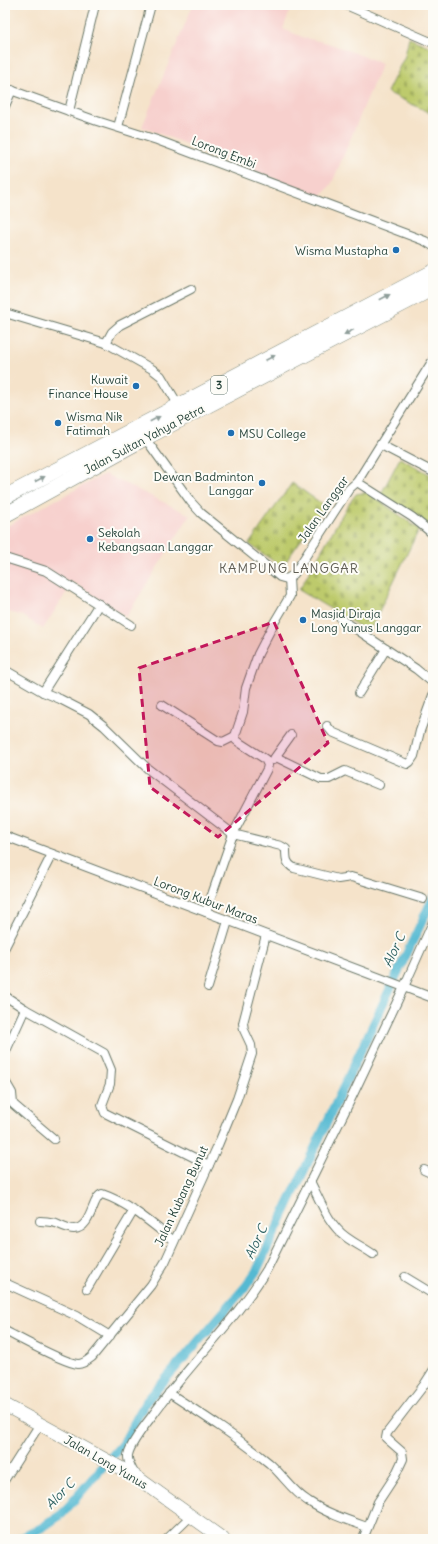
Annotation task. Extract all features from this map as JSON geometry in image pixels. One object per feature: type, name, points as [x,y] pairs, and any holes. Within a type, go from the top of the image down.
[{"type":"highway","name":"Jalan Sultan Yahya Petra","points":[[5,497],[433,272]]},
{"type":"highway","name":"Jalan Sultan Yahya Petra","points":[[5,515],[145,438],[433,288]]},
{"type":"main road","name":"Jalan Long Yunus","points":[[5,1406],[93,1452],[135,1476],[223,1539]]},
{"type":"street","points":[[69,111],[95,5]]},
{"type":"street","points":[[118,127],[151,5]]},
{"type":"street","points":[[346,5],[433,43]]},
{"type":"street","points":[[5,106],[8,89]]},
{"type":"street","name":"Lorong Embi","points":[[8,89],[178,147],[425,241],[433,246]]},
{"type":"street","points":[[106,343],[112,332],[120,325],[191,289]]},
{"type":"street","points":[[5,312],[106,343],[156,372],[163,380],[179,406]]},
{"type":"street","name":"Jalan Langgar","points":[[290,578],[349,489],[357,482],[433,360]]},
{"type":"street","points":[[145,438],[191,502],[201,513],[280,577],[287,579],[290,578],[290,596],[258,654],[246,688],[243,712],[235,736],[236,740],[265,759],[268,765]]},
{"type":"street","points":[[381,445],[433,472]]},
{"type":"street","points":[[357,482],[412,517],[433,534]]},
{"type":"street","points":[[5,558],[46,571],[131,625]]},
{"type":"street","points":[[43,692],[99,604]]},
{"type":"street","points":[[341,620],[416,669],[433,683]]},
{"type":"street","points":[[359,693],[386,649]]},
{"type":"street","points":[[5,670],[43,692],[89,714],[104,726],[148,769],[233,834],[281,846],[286,850],[289,866],[338,879],[351,877],[423,899]]},
{"type":"street","points":[[327,726],[332,732],[407,764],[414,756],[420,731],[433,695]]},
{"type":"street","points":[[162,705],[218,741],[223,742],[235,736]]},
{"type":"street","points":[[206,912],[233,834],[268,765],[276,757],[291,735]]},
{"type":"street","points":[[276,757],[321,779],[329,779],[345,771],[379,785]]},
{"type":"street","name":"Lorong Kubur Maras","points":[[5,836],[433,998]]},
{"type":"street","points":[[5,947],[52,854]]},
{"type":"street","points":[[208,987],[228,921]]},
{"type":"street","points":[[135,1476],[128,1456],[130,1449],[169,1392],[254,1290],[267,1269],[310,1181],[401,986],[433,922]]},
{"type":"street","name":"Jalan Kubang Bunut","points":[[5,1331],[59,1358],[80,1364],[92,1357],[152,1285],[165,1262],[209,1165],[237,1099],[252,1054],[251,1045],[244,1030],[243,1023],[266,935]]},
{"type":"street","points":[[5,996],[25,1009],[104,1053],[111,1070],[110,1084],[102,1105],[105,1113],[209,1165]]},
{"type":"street","points":[[5,1053],[25,1009]]},
{"type":"street","points":[[5,1081],[12,1094],[13,1104],[54,1139]]},
{"type":"street","points":[[424,1170],[433,1174]]},
{"type":"street","points":[[310,1181],[332,1222],[338,1230],[346,1237],[373,1254]]},
{"type":"street","points":[[40,1221],[54,1223],[72,1229],[78,1228],[91,1214],[96,1198],[102,1194],[116,1198],[174,1241]]},
{"type":"street","points":[[87,1289],[134,1210]]},
{"type":"street","points":[[405,1277],[433,1294]]},
{"type":"street","points":[[5,1283],[77,1316],[110,1336]]},
{"type":"street","points":[[363,1539],[378,1502],[395,1476],[403,1459],[402,1452],[386,1438],[387,1433],[433,1371]]},
{"type":"street","points":[[169,1392],[224,1428],[270,1464],[295,1492],[308,1501],[322,1510],[367,1528]]},
{"type":"street","points":[[5,1480],[40,1424]]},
{"type":"street","points":[[167,1539],[191,1516]]},
{"type":"highlighted area","points":[[274,622],[328,743],[218,837],[150,787],[139,668]]},
{"type":"shaded area","points":[[193,5],[292,5],[283,29],[305,38],[328,43],[382,63],[332,183],[320,196],[142,127]]},
{"type":"shaded area","name":"Sekolah Kebangsaan Langgar","points":[[105,474],[190,515],[126,617],[73,582],[43,629],[23,616],[5,611],[5,527]]},
{"type":"green space","points":[[409,38],[433,48],[432,114],[387,92],[405,56]]},
{"type":"green space","points":[[400,458],[433,476],[433,523],[431,526],[381,494]]},
{"type":"green space","points":[[292,483],[325,506],[282,567],[249,544]]},
{"type":"green space","points":[[367,492],[419,529],[369,632],[299,590],[346,508],[356,494]]},
{"type":"waterway","name":"Alor C","points":[[19,1539],[43,1527],[62,1514],[124,1442],[145,1403],[246,1286],[257,1270],[433,898]]},
{"type":"place","name":"Wisma Mustapha","points":[[396,250]]},
{"type":"place","name":"Kuwait Finance House","points":[[136,386]]},
{"type":"place","name":"Wisma Nik Fatimah","points":[[58,423]]},
{"type":"place","name":"MSU College","points":[[231,433]]},
{"type":"place","name":"Dewan Badminton Langgar","points":[[262,483]]},
{"type":"place","name":"Sekolah Kebangsaan Langgar","points":[[90,539]]},
{"type":"place","name":"Masjid Diraja Long Yunus Langgar","points":[[303,620]]},
{"type":"district","name":"KAMPUNG LANGGAR","points":[[289,568]]}]
